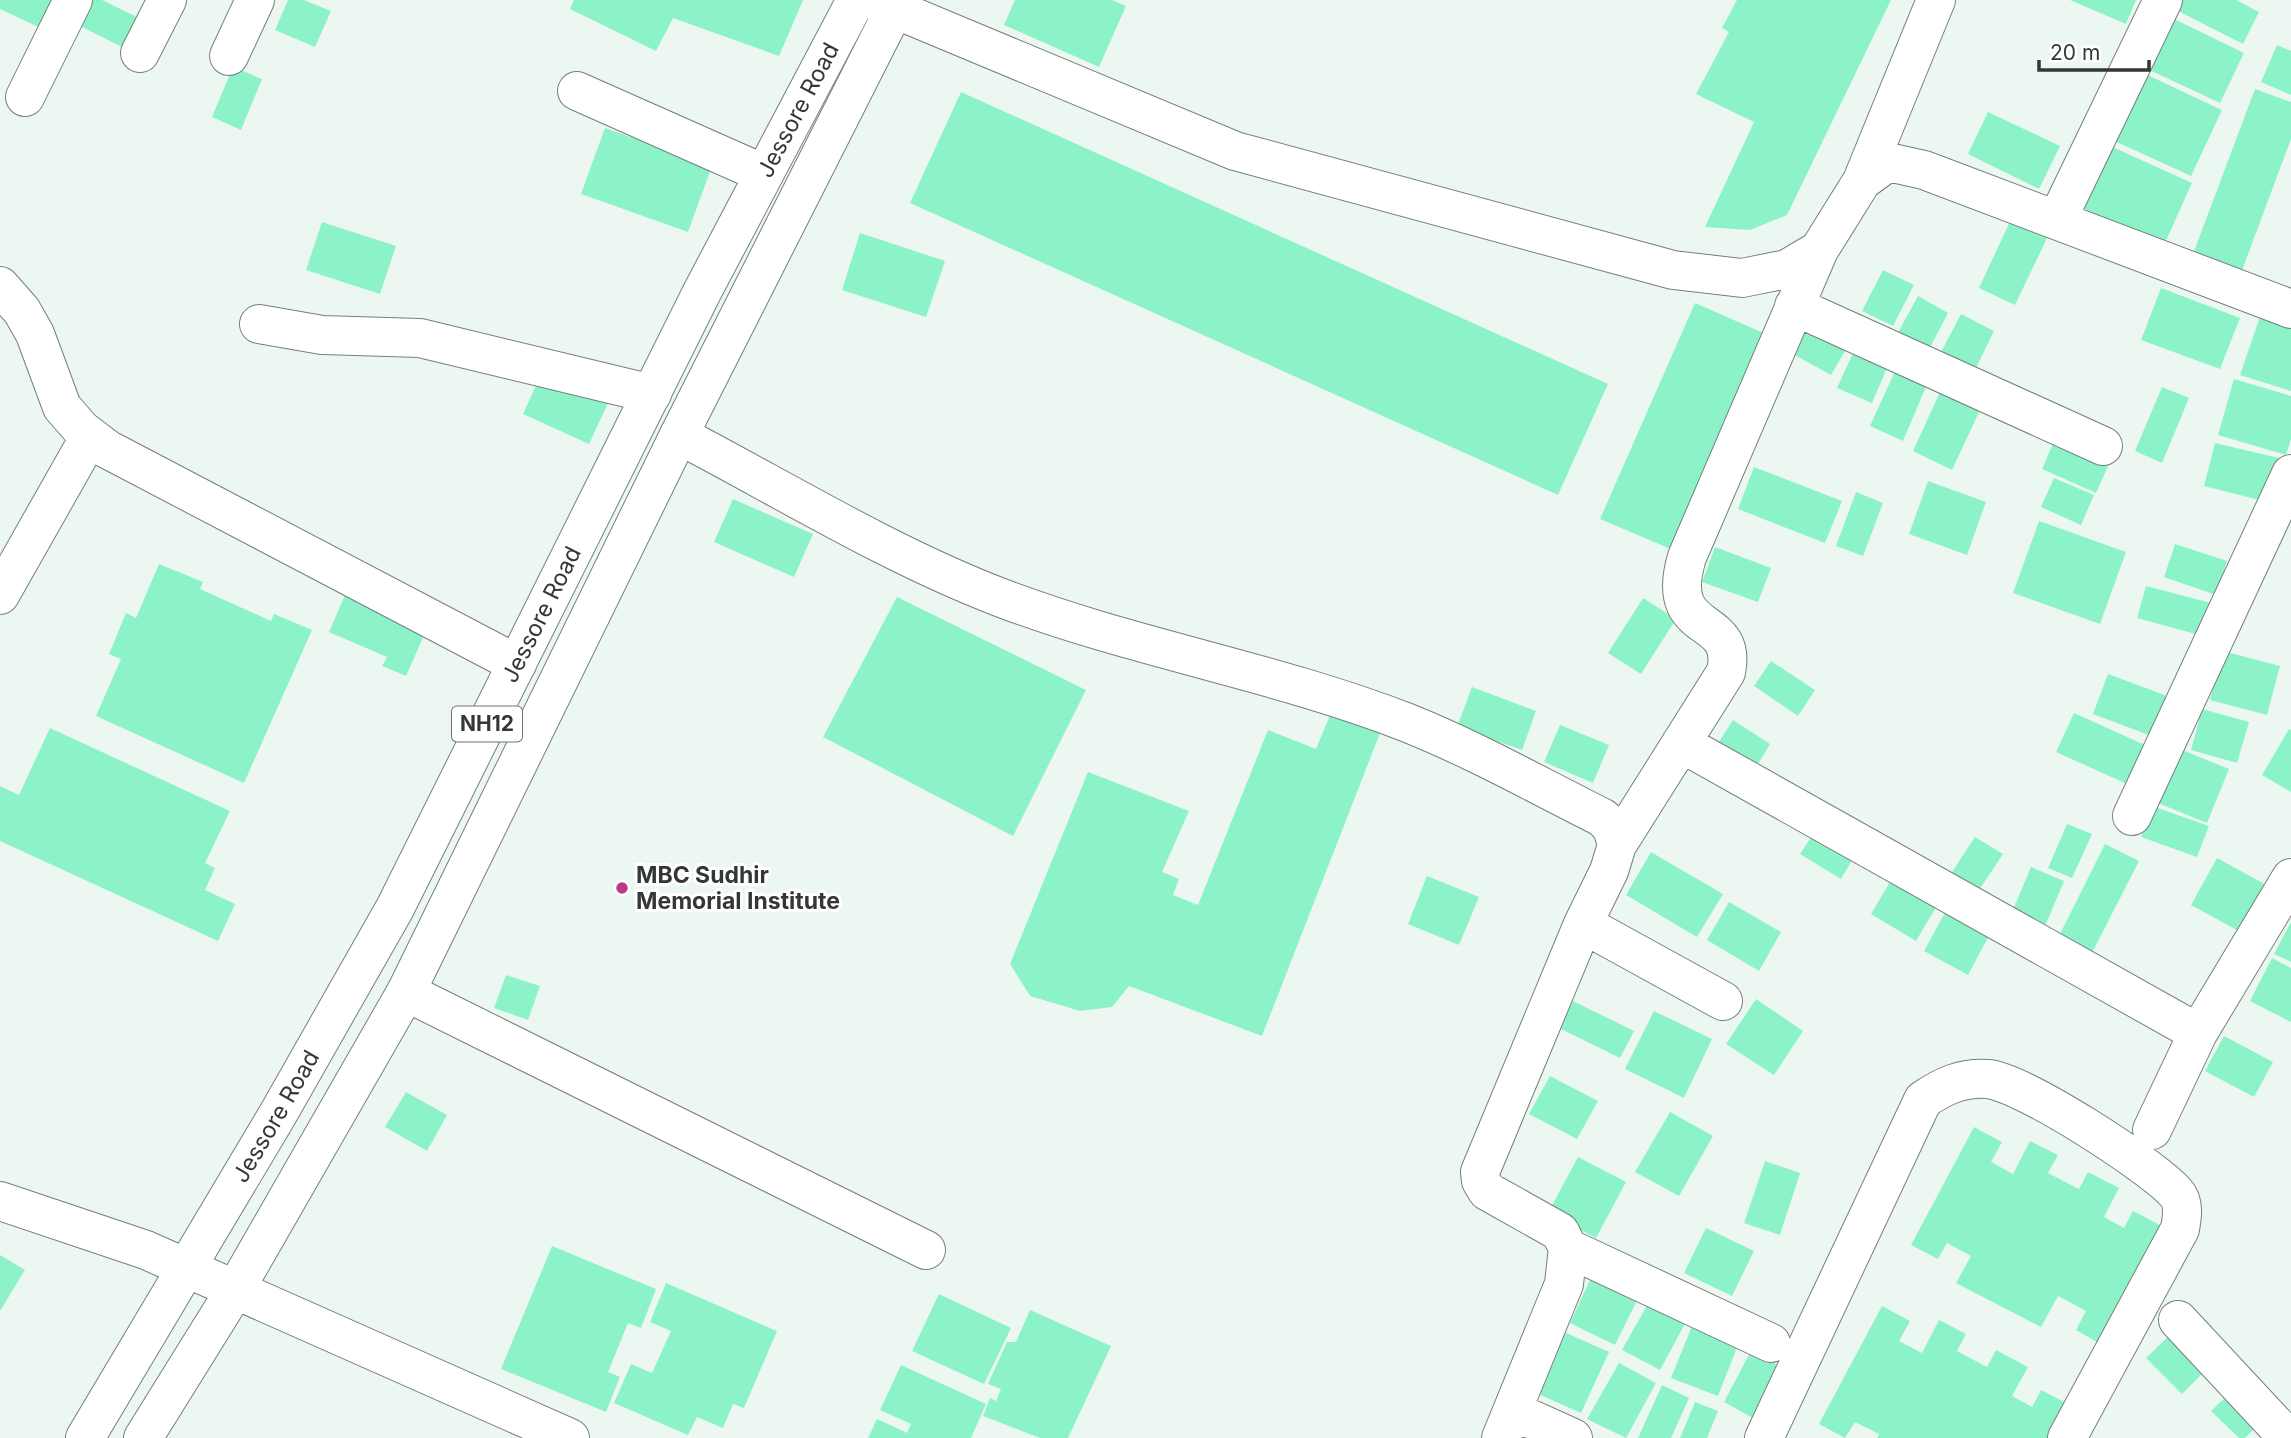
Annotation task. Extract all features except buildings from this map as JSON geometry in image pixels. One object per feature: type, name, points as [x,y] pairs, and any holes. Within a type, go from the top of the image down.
[{"type":"main road","points":[[26,97],[73,0]]},
{"type":"main road","points":[[140,53],[167,0]]},
{"type":"main road","points":[[229,56],[255,0]]},
{"type":"main road","name":"Jessore Road","points":[[86,1435],[186,1269],[395,908],[652,394],[856,0]]},
{"type":"main road","points":[[1573,1438],[1507,1424],[1564,1283],[1569,1265],[1568,1248],[1560,1232],[1487,1191],[1481,1181],[1480,1172],[1583,924],[1609,871],[1617,845],[1726,672],[1730,655],[1725,642],[1687,610],[1681,596],[1680,579],[1687,556],[1819,250],[1862,181],[1936,0]]},
{"type":"main road","points":[[2057,220],[2163,0]]},
{"type":"main road","points":[[889,4],[1235,151],[1673,270],[1742,278],[1787,269],[1819,250]]},
{"type":"main road","name":"Jessore Road","points":[[143,1438],[235,1290],[406,992],[889,4]]},
{"type":"main road","points":[[577,91],[764,174]]},
{"type":"main road","points":[[1862,181],[1888,162],[1924,170],[2291,309]]},
{"type":"main road","points":[[0,286],[22,311],[35,334],[61,407],[107,449],[517,664]]},
{"type":"main road","points":[[1794,306],[2103,446]]},
{"type":"main road","points":[[260,324],[322,335],[420,338],[652,394]]},
{"type":"main road","points":[[678,435],[875,538],[997,596],[1071,623],[1347,702],[1409,724],[1603,818],[1612,828],[1617,845]]},
{"type":"main road","points":[[0,595],[90,436]]},
{"type":"main road","points":[[2132,816],[2291,474]]},
{"type":"main road","points":[[1681,743],[2198,1033]]},
{"type":"main road","points":[[2152,1130],[2198,1033],[2288,890]]},
{"type":"main road","points":[[1583,924],[1723,1000]]},
{"type":"main road","points":[[406,992],[926,1250]]},
{"type":"main road","points":[[1764,1438],[1923,1100],[1940,1088],[1969,1079],[1991,1079],[2029,1093],[2126,1154],[2178,1195],[2183,1206],[2180,1229],[2067,1438]]},
{"type":"main road","points":[[0,1201],[146,1250],[570,1438]]},
{"type":"main road","points":[[1568,1248],[1771,1343]]},
{"type":"main road","points":[[2178,1320],[2288,1438]]},
{"type":"place","name":"MBC Sudhir Memorial Institute","points":[[622,888]]}]
